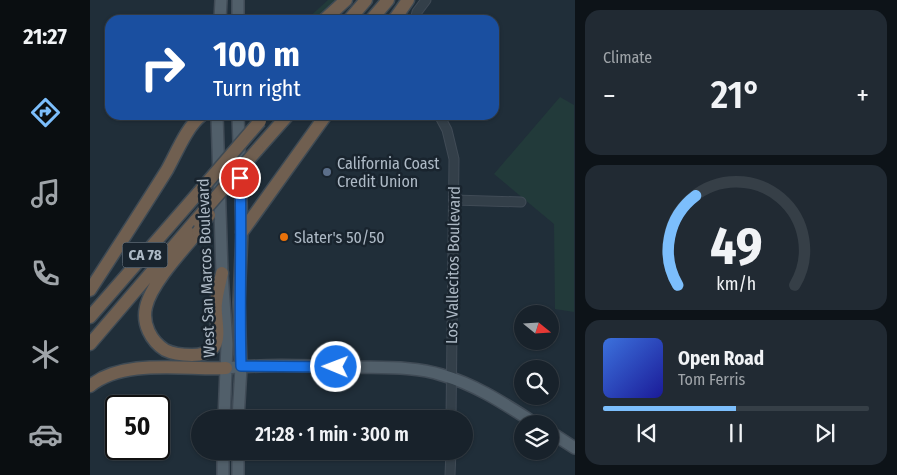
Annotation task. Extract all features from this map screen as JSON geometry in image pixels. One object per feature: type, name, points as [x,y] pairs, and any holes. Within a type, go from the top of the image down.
[{"type":"highway","points":[[330,15],[346,0]]},
{"type":"highway","points":[[352,15],[366,0]]},
{"type":"highway","points":[[375,15],[388,0]]},
{"type":"highway","points":[[398,15],[408,0]]},
{"type":"highway","points":[[90,290],[143,208],[196,120]]},
{"type":"highway","name":"CA 78","points":[[90,317],[261,120]]},
{"type":"highway","name":"CA 78","points":[[90,344],[197,226],[234,177],[284,120]]},
{"type":"highway","points":[[242,232],[322,120]]},
{"type":"highway","points":[[197,226],[153,290],[145,308],[147,328],[151,336],[165,350],[195,355],[203,354],[214,347],[216,338],[216,303],[222,273]]},
{"type":"highway","points":[[90,386],[108,376],[144,368],[226,368]]},
{"type":"main road","points":[[220,15],[221,0]]},
{"type":"main road","points":[[238,0],[238,15]]},
{"type":"main road","name":"West San Marcos Boulevard","points":[[218,120],[222,273],[227,344],[227,410]]},
{"type":"main road","name":"West San Marcos Boulevard","points":[[238,120],[242,232],[239,302],[241,366],[239,410]]},
{"type":"main road","points":[[226,368],[254,365],[389,368],[422,371],[451,378],[492,395],[522,415]]},
{"type":"main road","points":[[559,438],[574,448]]},
{"type":"main road","points":[[223,460],[223,475]]},
{"type":"main road","points":[[238,460],[238,475]]},
{"type":"street","points":[[417,15],[426,0]]},
{"type":"street","name":"Los Vallecitos Boulevard","points":[[442,120],[447,130],[454,159],[451,410]]},
{"type":"street","points":[[454,200],[521,202]]},
{"type":"street","points":[[450,475],[451,460]]},
{"type":"green space","points":[[328,0],[339,0],[323,15],[312,15]]},
{"type":"green space","points":[[560,97],[574,105],[574,312],[559,310],[559,305],[555,305],[554,224],[494,174]]},
{"type":"place","name":"California Coast Credit Union","points":[[327,172]]},
{"type":"place","name":"Slater's 50/50","points":[[284,237]]},
{"type":"route","points":[[240,178],[242,232],[239,302],[241,366],[336,367]]}]
